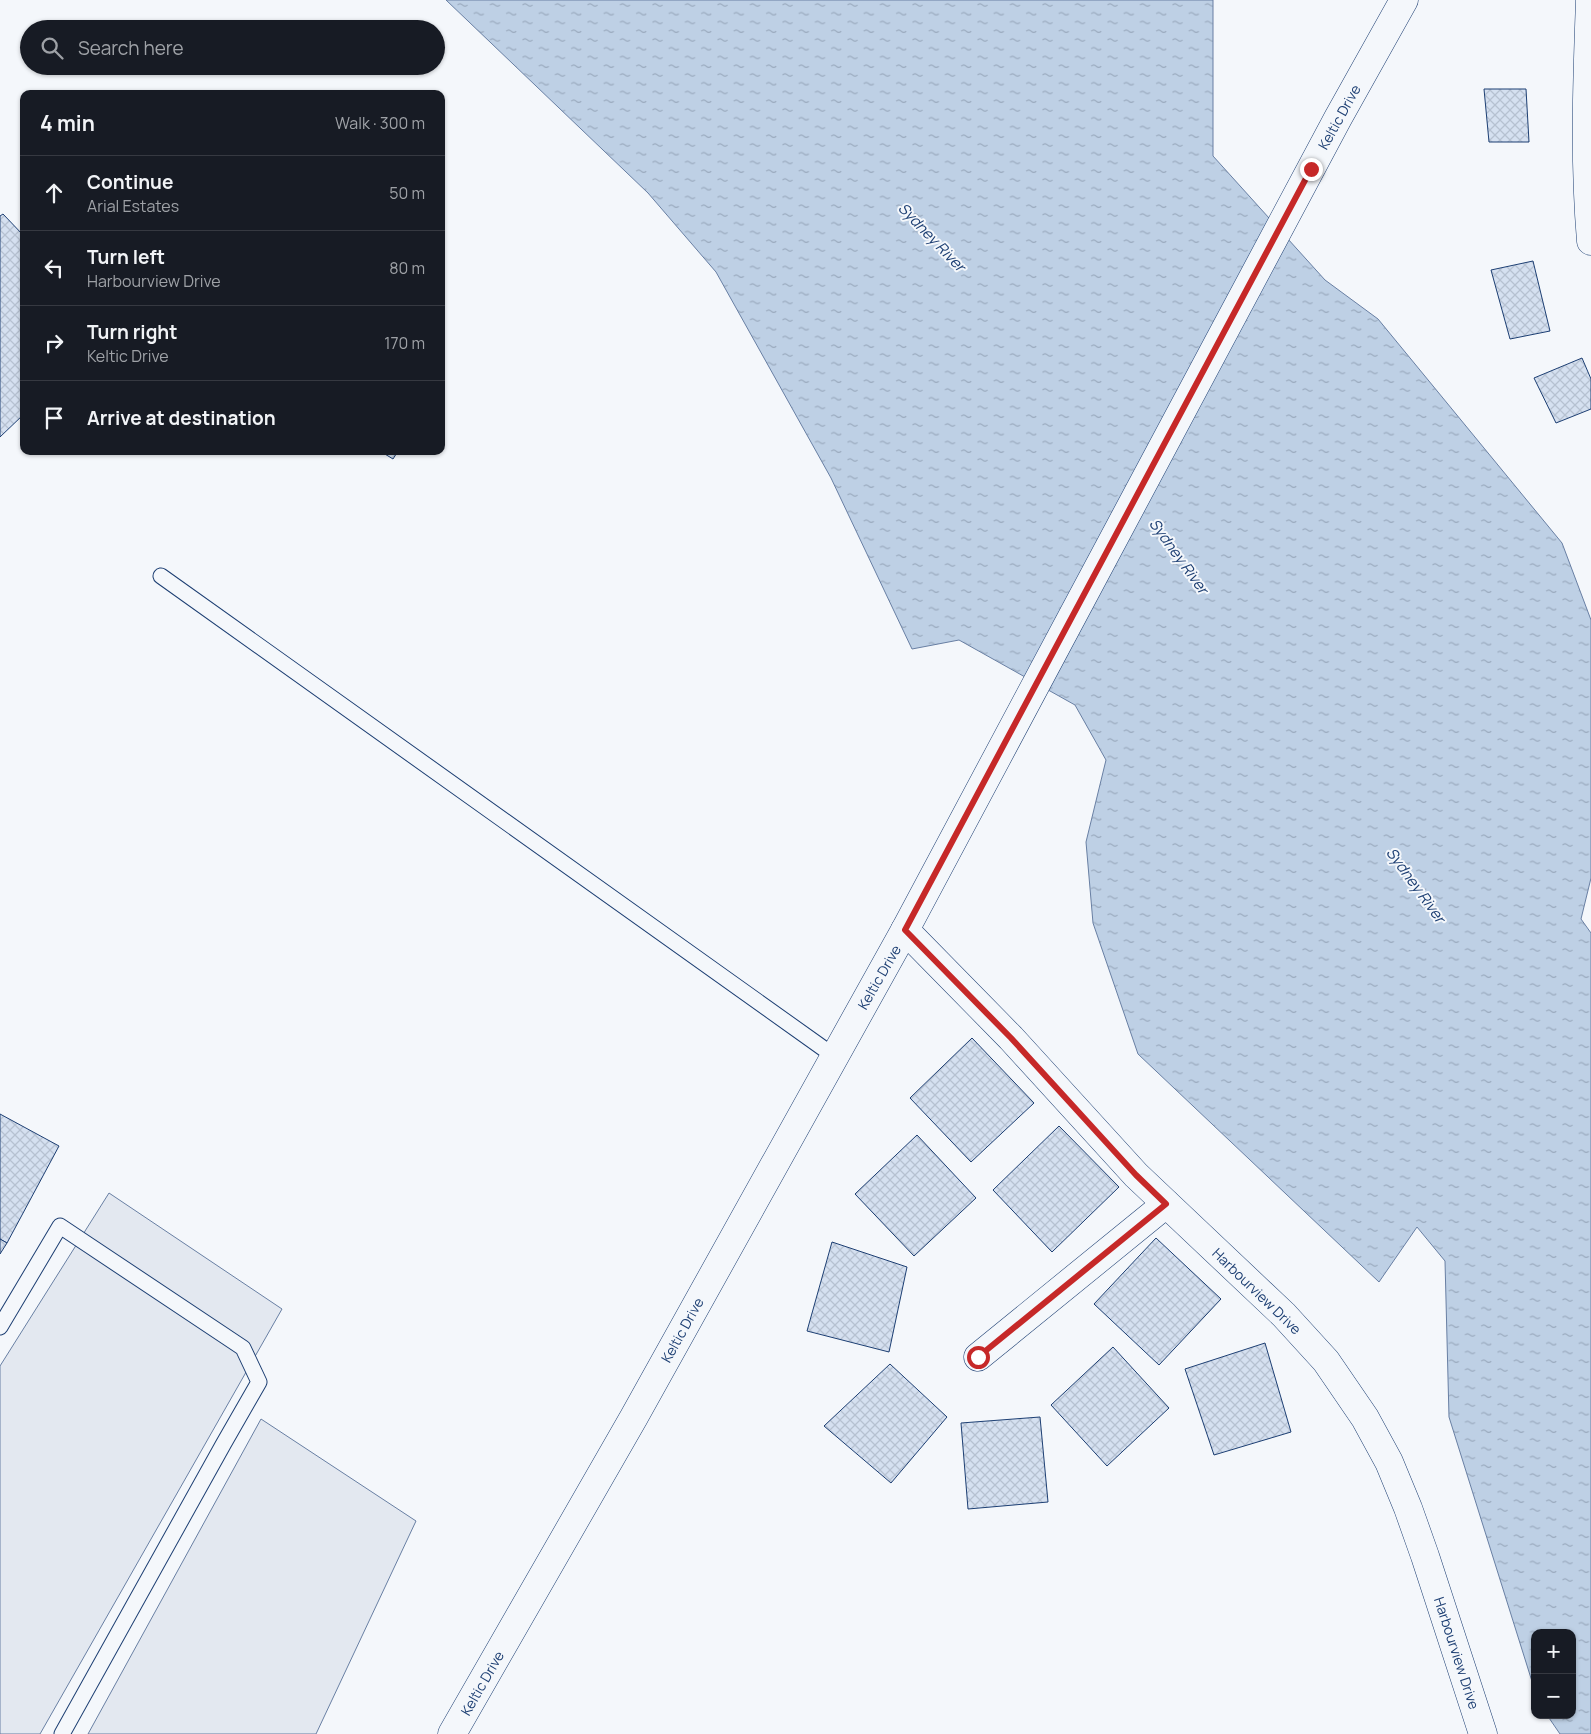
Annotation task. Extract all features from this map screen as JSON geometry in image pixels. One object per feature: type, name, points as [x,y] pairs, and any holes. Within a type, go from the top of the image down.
[{"type":"main road","points":[[1590,0],[1586,129],[1587,190],[1591,241]]},
{"type":"main road","name":"Keltic Drive","points":[[452,1734],[634,1417],[905,930],[1311,169],[1404,1]]},
{"type":"main road","name":"Harbourview Drive","points":[[905,930],[1011,1038],[1136,1175],[1284,1315],[1326,1362],[1365,1418],[1389,1462],[1408,1508],[1483,1734]]},
{"type":"main road","points":[[978,1357],[1166,1204]]},
{"type":"lane","points":[[161,576],[834,1056]]},
{"type":"lane","points":[[0,1327],[60,1226],[243,1348],[259,1382],[62,1734]]},
{"type":"shaded area","points":[[109,1193],[282,1309],[40,1734],[0,1734],[0,1366]]},
{"type":"shaded area","points":[[261,1419],[416,1521],[316,1734],[88,1734]]},
{"type":"water","name":"Sydney River","points":[[446,0],[1213,0],[1213,156],[1325,280],[1378,319],[1562,543],[1591,620],[1591,878],[1581,919],[1591,933],[1591,1734],[1560,1734],[1550,1719],[1576,1719],[1576,1629],[1531,1629],[1531,1678],[1449,1417],[1445,1261],[1417,1227],[1379,1282],[1138,1054],[1093,923],[1086,842],[1106,760],[1075,705],[959,640],[912,649],[831,478],[716,272],[648,193]]},
{"type":"building","points":[[1484,89],[1526,89],[1529,142],[1489,142]]},
{"type":"building","points":[[3,214],[20,232],[20,418],[0,437],[0,216]]},
{"type":"building","points":[[1533,261],[1550,331],[1510,339],[1491,270]]},
{"type":"building","points":[[1582,358],[1591,379],[1591,409],[1556,423],[1534,378]]},
{"type":"building","points":[[386,455],[396,455],[393,459]]},
{"type":"building","points":[[972,1038],[1034,1103],[971,1162],[910,1098]]},
{"type":"building","points":[[0,1114],[59,1146],[7,1243],[0,1239]]},
{"type":"building","points":[[1059,1126],[1119,1187],[1052,1252],[993,1190]]},
{"type":"building","points":[[917,1135],[976,1198],[914,1256],[855,1194]]},
{"type":"building","points":[[1156,1238],[1221,1299],[1159,1365],[1094,1304]]},
{"type":"building","points":[[0,1239],[7,1243],[0,1254]]},
{"type":"building","points":[[832,1242],[907,1267],[889,1352],[807,1331]]},
{"type":"building","points":[[1265,1343],[1291,1432],[1214,1455],[1185,1369]]},
{"type":"building","points":[[1113,1347],[1169,1408],[1107,1466],[1051,1405]]},
{"type":"building","points":[[890,1364],[947,1417],[891,1483],[824,1426]]},
{"type":"building","points":[[1040,1417],[1048,1502],[968,1509],[961,1423]]},
{"type":"route","points":[[978,1357],[1166,1204],[1136,1175],[1011,1038],[938,966],[905,930],[1311,169]]}]
